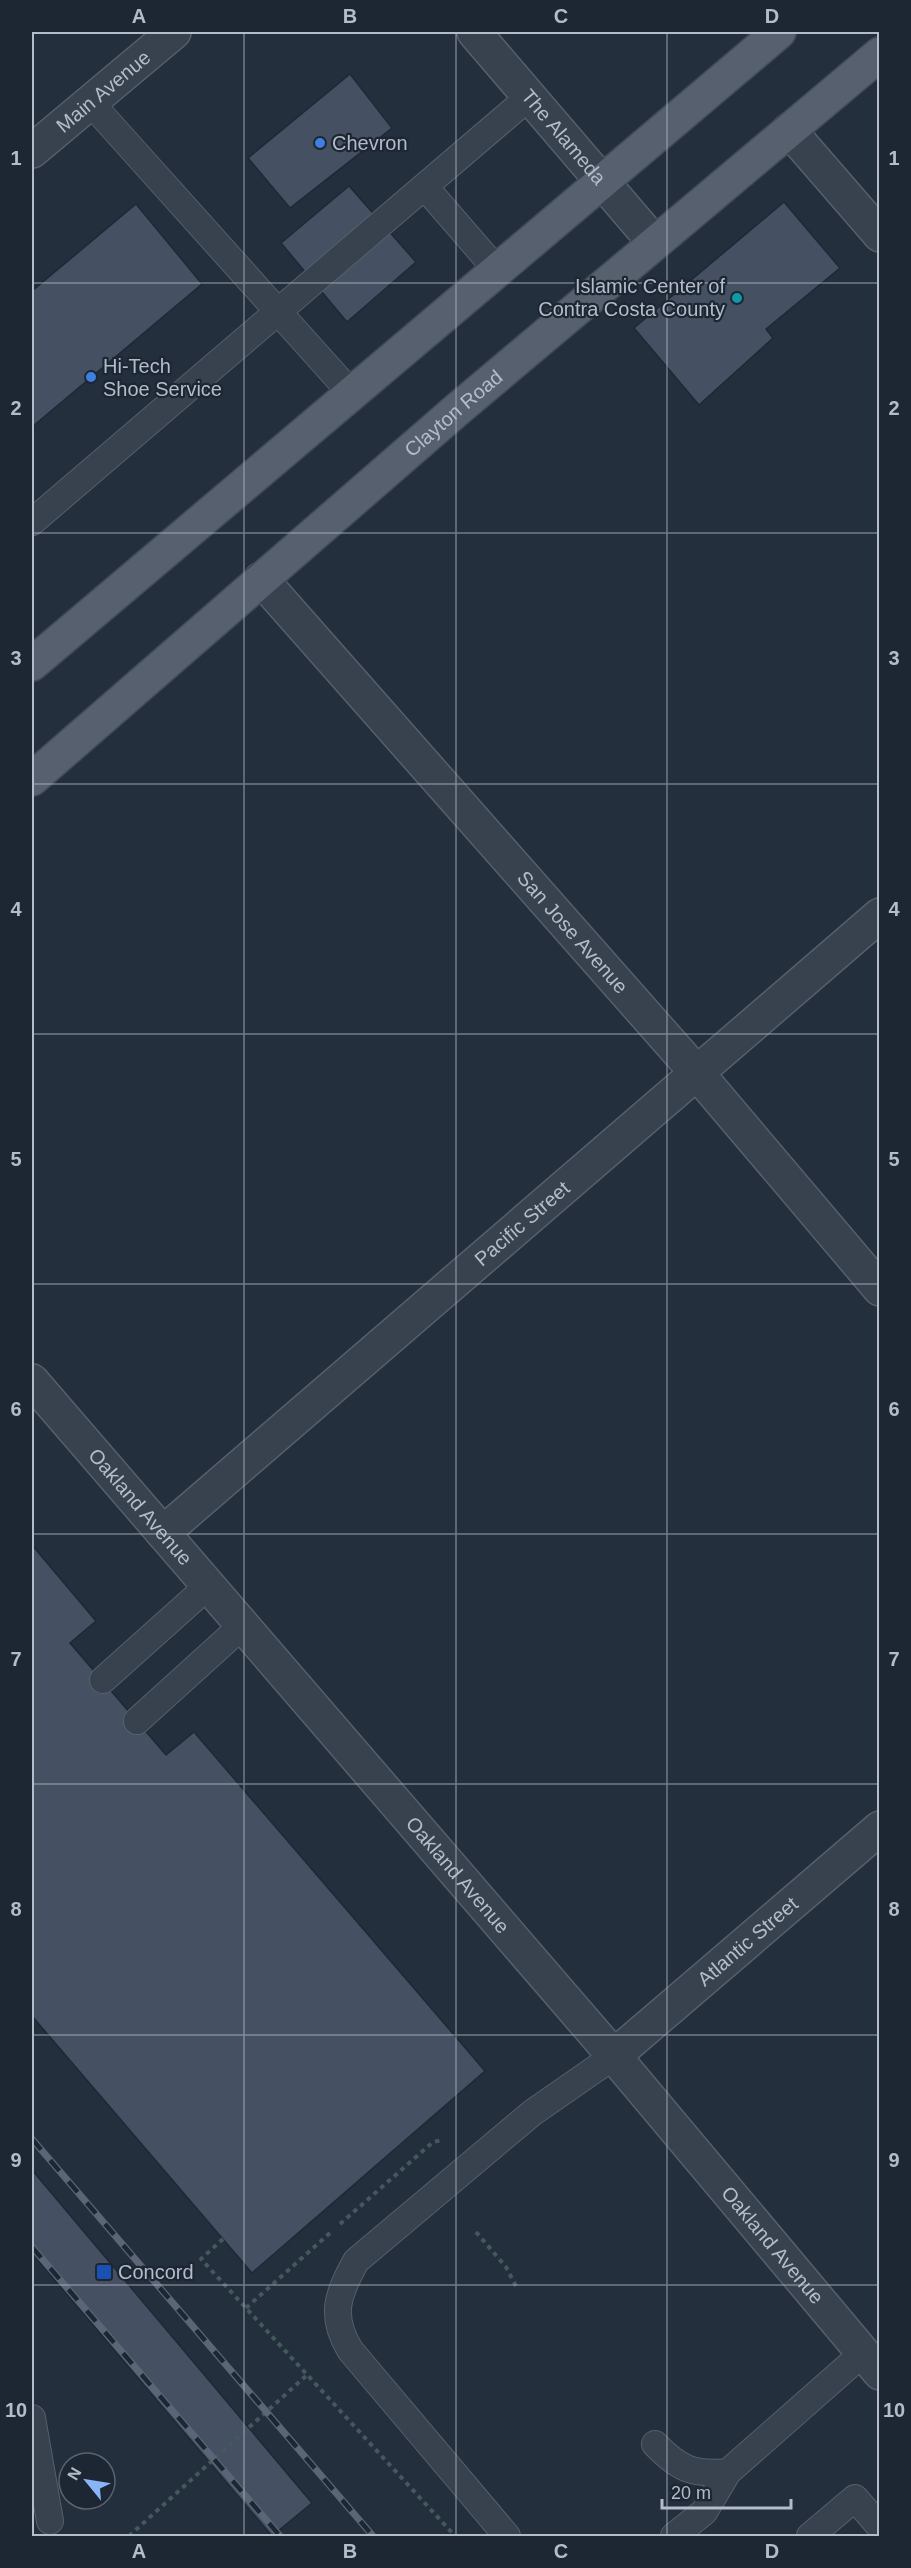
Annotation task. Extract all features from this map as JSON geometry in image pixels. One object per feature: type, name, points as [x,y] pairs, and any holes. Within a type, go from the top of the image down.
[{"type":"main road","points":[[32,664],[600,181],[779,32]]},
{"type":"main road","name":"Clayton Road","points":[[32,779],[654,242],[879,54]]},
{"type":"street","name":"Main Avenue","points":[[32,151],[174,32]]},
{"type":"street","name":"The Alameda","points":[[474,32],[654,242]]},
{"type":"street","points":[[789,130],[879,235]]},
{"type":"street","name":"San Jose Avenue","points":[[261,579],[697,1073],[879,1288]]},
{"type":"street","name":"Pacific Street","points":[[164,1533],[879,915]]},
{"type":"street","name":"Oakland Avenue","points":[[32,1381],[614,2056],[871,2363]]},
{"type":"street","name":"Atlantic Street","points":[[614,2056],[879,1828]]},
{"type":"lane","points":[[32,522],[529,97]]},
{"type":"lane","points":[[90,102],[351,393]]},
{"type":"lane","points":[[425,187],[496,269]]},
{"type":"lane","points":[[103,1680],[208,1586]]},
{"type":"lane","points":[[137,1721],[243,1625]]},
{"type":"lane","points":[[507,2536],[350,2350],[336,2317],[340,2290],[357,2261],[532,2113],[614,2056]]},
{"type":"lane","points":[[674,2536],[704,2512],[728,2472],[871,2363]]},
{"type":"lane","points":[[32,2418],[48,2523]]},
{"type":"lane","points":[[655,2444],[673,2462],[701,2475],[728,2472]]},
{"type":"lane","points":[[810,2536],[855,2498],[879,2527]]},
{"type":"path","points":[[477,2232],[506,2267],[517,2288]]},
{"type":"path","points":[[223,2239],[201,2259],[455,2536]]},
{"type":"path","points":[[129,2536],[308,2375]]},
{"type":"building","name":"Chevron","points":[[350,74],[392,128],[290,208],[248,158]]},
{"type":"building","name":"Chevron","points":[[349,186],[416,262],[347,322],[281,243]]},
{"type":"building","name":"Islamic Center of Contra Costa County","points":[[784,202],[840,268],[766,329],[773,338],[699,405],[634,328]]},
{"type":"building","points":[[136,204],[202,284],[32,427],[32,291]]},
{"type":"building","points":[[32,1545],[96,1621],[70,1643],[166,1755],[194,1732],[485,2071],[252,2273],[32,2016]]},
{"type":"building","points":[[32,2170],[312,2503],[272,2536],[32,2253]]},
{"type":"railway","points":[[32,2139],[373,2536]]},
{"type":"railway","points":[[32,2247],[280,2536]]},
{"type":"place","name":"Chevron","points":[[320,143]]},
{"type":"place","name":"Islamic Center of Contra Costa County","points":[[737,298]]},
{"type":"place","name":"Hi-Tech Shoe Service","points":[[91,377]]},
{"type":"place","name":"Concord","points":[[104,2272]]}]
